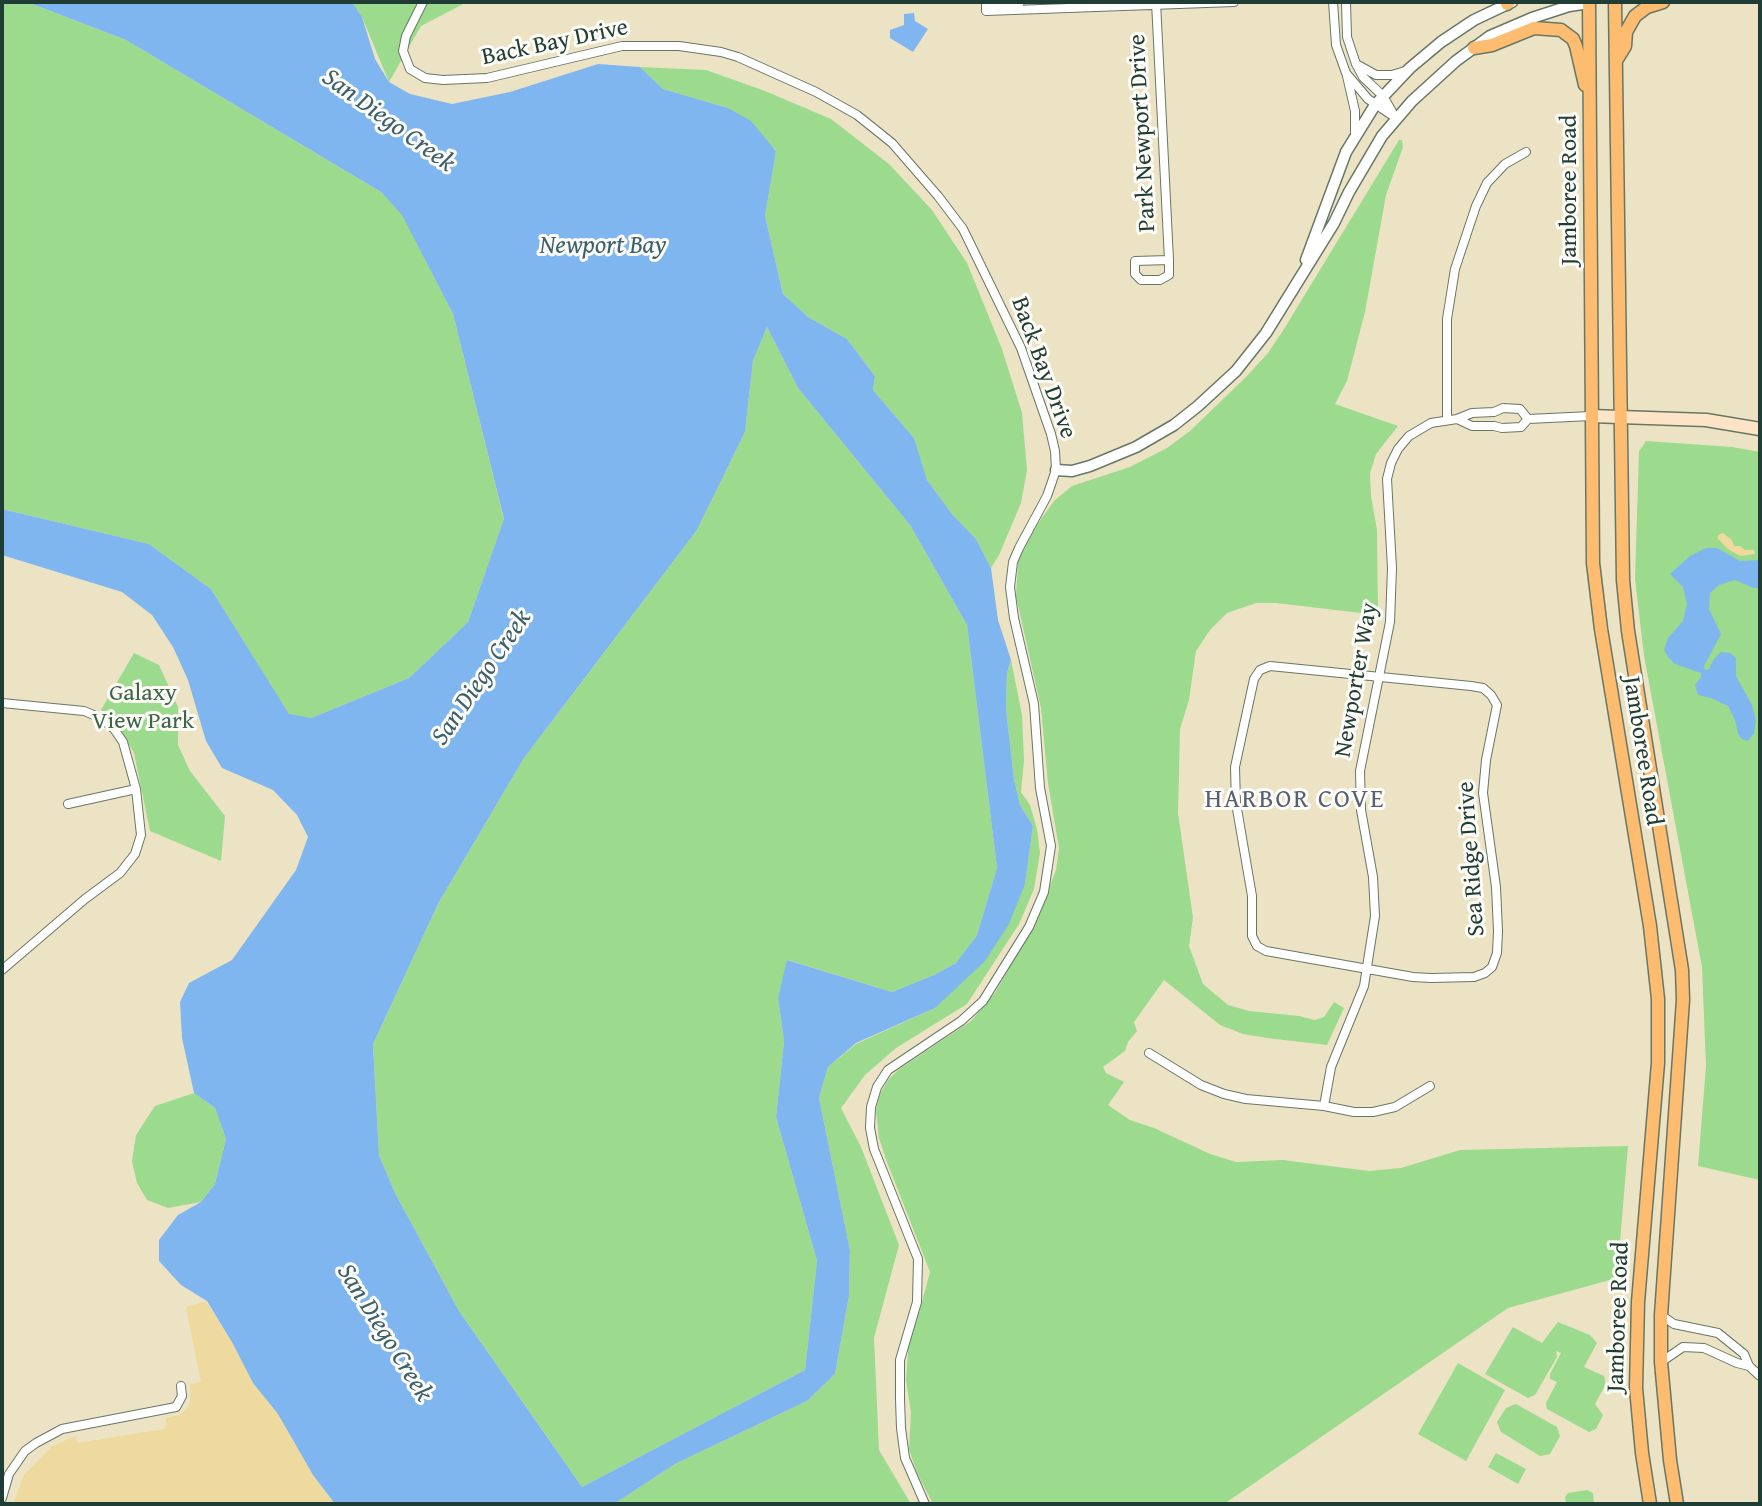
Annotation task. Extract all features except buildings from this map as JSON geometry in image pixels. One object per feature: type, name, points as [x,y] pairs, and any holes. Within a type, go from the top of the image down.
[{"type":"main road","name":"Jamboree Road","points":[[1591,2],[1593,563],[1603,643],[1650,926],[1658,999],[1658,1062],[1638,1302],[1636,1388],[1650,1504]]},
{"type":"main road","name":"Jamboree Road","points":[[1615,2],[1623,580],[1628,631],[1682,970],[1683,1000],[1661,1315],[1661,1362],[1677,1504]]},
{"type":"main road","points":[[1616,59],[1625,46],[1626,32],[1635,16],[1647,7],[1663,2]]},
{"type":"main road","points":[[1474,48],[1492,45],[1534,28],[1564,31],[1576,46],[1590,111]]},
{"type":"main road","points":[[1591,416],[1706,420],[1760,429]]},
{"type":"street","name":"Back Bay Drive","points":[[423,2],[406,36],[403,51],[410,69],[425,78],[487,78],[622,46],[679,46],[738,57],[832,100],[867,122],[892,143],[917,171],[951,213],[971,244],[1021,348],[1051,434],[1056,470],[1047,496],[1013,562],[1010,587],[1014,618],[1034,704],[1040,788],[1051,846],[1044,892],[1029,927],[983,1001],[961,1021],[888,1070],[877,1087],[871,1107],[870,1128],[874,1149],[918,1259],[917,1302],[900,1360],[900,1399],[905,1458],[925,1504]]},
{"type":"street","name":"Park Newport Drive","points":[[1020,2],[986,4],[986,10],[1234,2]]},
{"type":"street","points":[[1333,2],[1336,45],[1355,111],[1354,137]]},
{"type":"street","points":[[1346,2],[1347,37],[1356,64],[1379,101]]},
{"type":"street","points":[[1297,283],[1329,192],[1354,137],[1379,101],[1410,68],[1441,42],[1474,20],[1510,2]]},
{"type":"street","points":[[1056,470],[1072,471],[1136,447],[1174,425],[1198,406],[1252,353],[1334,223],[1370,155],[1396,118],[1437,77],[1474,48],[1512,25],[1569,6],[1591,2]]},
{"type":"street","name":"Park Newport Drive","points":[[1156,3],[1169,260],[1169,275],[1141,280],[1135,274],[1135,261],[1169,260]]},
{"type":"street","points":[[1356,64],[1370,74],[1383,76],[1410,68]]},
{"type":"street","points":[[1346,73],[1396,118]]},
{"type":"street","points":[[1447,420],[1447,319],[1455,269],[1476,206],[1487,183],[1505,164],[1526,152]]},
{"type":"street","name":"Newporter Way","points":[[1324,1106],[1331,1067],[1358,1007],[1369,968],[1375,897],[1361,810],[1360,771],[1368,721],[1389,635],[1392,599],[1386,495],[1391,463],[1409,436],[1431,423],[1503,408],[1520,409],[1528,419]]},
{"type":"street","points":[[1494,412],[1494,426]]},
{"type":"street","name":"Newporter Way","points":[[1457,419],[1472,426],[1502,428],[1521,427],[1528,419],[1591,416]]},
{"type":"street","points":[[1369,968],[1266,951],[1256,946],[1252,936],[1252,896],[1238,817],[1235,767],[1251,691],[1260,670],[1280,666],[1380,676]]},
{"type":"street","name":"Sea Ridge Drive","points":[[1369,968],[1431,978],[1474,977],[1492,967],[1497,953],[1498,931],[1496,887],[1483,793],[1486,760],[1497,705],[1483,688],[1380,676]]},
{"type":"street","points":[[2,703],[84,711],[101,718],[114,729],[123,742],[136,789],[141,835],[135,853],[120,873],[85,899],[2,970]]},
{"type":"street","points":[[68,804],[136,789]]},
{"type":"street","points":[[1149,1053],[1200,1085],[1224,1094],[1354,1112],[1373,1112],[1395,1107],[1430,1086]]},
{"type":"street","points":[[1661,1315],[1674,1324],[1718,1333],[1744,1354],[1749,1366],[1760,1376]]},
{"type":"street","points":[[1704,1348],[1707,1329]]},
{"type":"street","points":[[1661,1362],[1683,1347],[1704,1348],[1749,1366]]},
{"type":"street","points":[[2,1498],[9,1474],[17,1461],[42,1438],[62,1429],[176,1407],[182,1396],[181,1386]]},
{"type":"green space","points":[[2,2],[27,2],[126,40],[381,192],[403,215],[453,314],[504,520],[468,622],[409,678],[311,718],[289,715],[211,589],[149,544],[2,509]]},
{"type":"green space","points":[[352,2],[467,2],[421,26],[389,82],[362,17]]},
{"type":"green space","points":[[640,67],[706,70],[831,119],[889,164],[932,210],[967,263],[1002,349],[1022,413],[1027,470],[1021,503],[991,568],[976,539],[952,514],[926,479],[914,438],[873,390],[875,376],[847,339],[808,317],[783,294],[765,216],[776,150],[728,108],[663,89]]},
{"type":"green space","points":[[1399,140],[1402,140],[1403,147],[1386,195],[1365,312],[1347,381],[1335,404],[1398,426],[1376,454],[1370,473],[1377,530],[1378,615],[1276,603],[1256,603],[1227,613],[1210,630],[1196,651],[1189,700],[1180,729],[1178,813],[1193,918],[1189,946],[1203,984],[1228,1005],[1249,1011],[1315,1020],[1324,1017],[1334,1002],[1344,1008],[1327,1045],[1267,1038],[1243,1034],[1220,1025],[1164,980],[1134,1022],[1137,1031],[1125,1051],[1103,1067],[1106,1073],[1124,1082],[1108,1105],[1130,1120],[1210,1154],[1236,1162],[1283,1160],[1369,1171],[1401,1168],[1460,1150],[1628,1146],[1617,1278],[1508,1308],[1224,1504],[933,1504],[917,1473],[909,1449],[911,1413],[906,1380],[909,1339],[930,1272],[879,1138],[876,1110],[880,1094],[898,1070],[971,1021],[995,993],[1036,922],[1056,870],[1059,848],[1048,783],[1041,708],[1016,596],[1018,561],[1029,537],[1055,500],[1072,486],[1130,467],[1167,448],[1190,431],[1268,353]]},
{"type":"green space","points":[[767,327],[798,388],[910,525],[967,625],[997,868],[977,935],[956,963],[934,975],[892,992],[788,960],[778,998],[784,1041],[776,1117],[817,1261],[805,1370],[582,1487],[459,1311],[395,1193],[379,1155],[373,1044],[439,902],[524,758],[697,530],[745,432],[753,361]]},
{"type":"green space","points":[[1646,441],[1732,447],[1760,452],[1760,1180],[1698,1166],[1706,1066],[1702,967],[1644,656],[1635,579],[1639,451]]},
{"type":"green space","name":"Galaxy View Park","points":[[134,653],[159,665],[178,707],[178,745],[190,771],[225,816],[221,861],[150,831],[134,753],[121,731],[101,710]]},
{"type":"green space","points":[[1011,660],[1022,715],[1024,761],[1021,792],[1030,805],[1040,853],[1034,889],[1019,924],[967,1004],[896,1048],[865,1075],[841,1108],[861,1147],[899,1245],[874,1338],[879,1450],[911,1504],[614,1504],[675,1464],[807,1401],[835,1374],[849,1296],[850,1250],[819,1098],[828,1067],[856,1044],[935,1008],[1025,884],[1033,826],[1020,805],[1014,779],[1006,709],[1007,673]]},
{"type":"green space","points":[[194,1093],[215,1108],[226,1139],[215,1184],[201,1202],[168,1208],[147,1200],[137,1183],[132,1161],[136,1135],[155,1106]]},
{"type":"green space","points":[[1558,1322],[1590,1335],[1597,1343],[1584,1367],[1604,1376],[1606,1384],[1595,1404],[1603,1415],[1596,1429],[1589,1432],[1547,1409],[1546,1403],[1557,1382],[1550,1379],[1550,1374],[1561,1353],[1556,1351],[1557,1357],[1535,1395],[1528,1398],[1485,1374],[1513,1327],[1542,1343]]},
{"type":"green space","points":[[1458,1363],[1505,1390],[1466,1461],[1418,1434]]},
{"type":"green space","points":[[1516,1404],[1557,1427],[1560,1436],[1550,1454],[1540,1456],[1501,1432],[1497,1422],[1506,1408]]},
{"type":"green space","points":[[1496,1453],[1526,1469],[1518,1484],[1488,1467]]},
{"type":"green space","points":[[1587,1490],[1593,1493],[1594,1504],[1566,1504],[1565,1497],[1568,1493]]},
{"type":"sand","points":[[1723,533],[1732,540],[1734,546],[1754,550],[1755,554],[1740,556],[1728,549],[1718,539],[1718,535]]},
{"type":"sand","points":[[206,1301],[253,1383],[278,1414],[313,1475],[335,1504],[13,1504],[24,1475],[52,1446],[76,1436],[77,1443],[165,1429],[166,1418],[179,1415],[186,1409],[190,1402],[190,1384],[201,1382],[186,1307]]},
{"type":"water","name":"Newport Bay","points":[[27,2],[352,2],[362,17],[375,59],[389,82],[410,94],[452,104],[510,92],[598,64],[640,67],[663,89],[728,108],[751,121],[776,151],[765,216],[783,294],[808,317],[847,339],[875,376],[873,390],[914,438],[927,480],[952,514],[976,539],[991,568],[998,620],[1011,660],[1007,673],[1006,709],[1014,779],[1020,805],[1033,826],[1025,884],[1009,924],[985,961],[935,1008],[856,1043],[828,1067],[819,1098],[850,1250],[849,1296],[835,1374],[807,1401],[675,1464],[614,1504],[335,1504],[313,1475],[278,1414],[253,1383],[207,1301],[181,1285],[159,1261],[159,1240],[178,1215],[201,1202],[215,1184],[226,1139],[215,1108],[194,1093],[182,1038],[180,1002],[189,983],[232,960],[296,870],[308,837],[297,815],[273,790],[222,768],[206,741],[188,680],[173,647],[152,615],[122,592],[2,555],[2,509],[149,544],[211,589],[289,714],[311,718],[409,678],[468,622],[504,519],[453,314],[402,215],[381,192],[126,40]],"holes":[[[767,327],[798,388],[910,525],[967,625],[997,868],[977,935],[956,963],[934,975],[892,992],[787,960],[778,998],[784,1041],[776,1117],[817,1261],[805,1370],[582,1487],[459,1311],[395,1193],[379,1155],[373,1044],[439,902],[524,758],[697,530],[745,432],[753,361]]]},
{"type":"water","points":[[914,13],[915,21],[928,29],[913,52],[890,38],[890,30],[904,25],[904,14]]},
{"type":"water","points":[[1706,548],[1717,548],[1740,561],[1760,560],[1760,588],[1735,580],[1719,585],[1710,593],[1709,609],[1721,634],[1704,666],[1705,670],[1709,669],[1721,652],[1730,653],[1736,658],[1736,676],[1752,705],[1756,720],[1754,733],[1748,741],[1738,734],[1728,706],[1698,695],[1695,685],[1701,673],[1675,664],[1664,650],[1668,638],[1683,621],[1687,604],[1683,587],[1670,574],[1690,556]]},
{"type":"district","name":"HARBOR COVE","points":[[1295,800]]},
{"type":"water label","name":"San Diego Creek","points":[[388,121]]},
{"type":"water label","name":"San Diego Creek","points":[[482,678]]},
{"type":"water label","name":"San Diego Creek","points":[[384,1333]]}]
